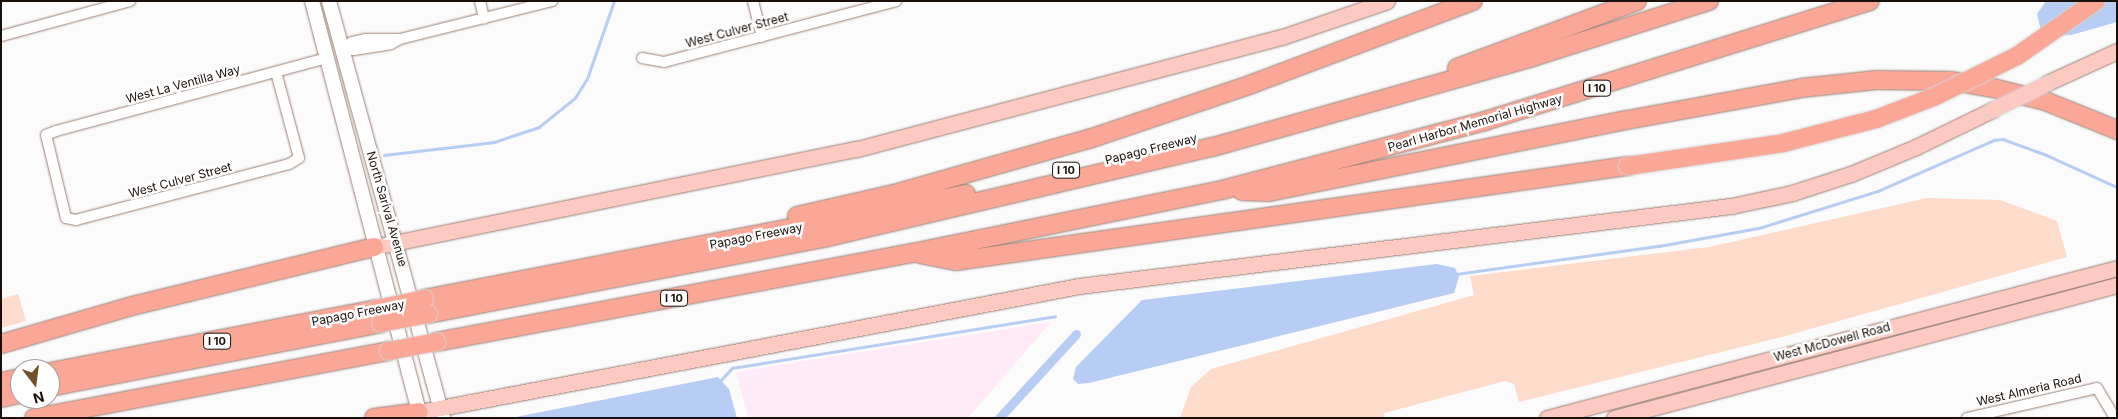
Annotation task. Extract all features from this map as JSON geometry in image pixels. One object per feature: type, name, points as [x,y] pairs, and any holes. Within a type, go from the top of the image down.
[{"type":"highway","points":[[672,253],[727,231],[894,194],[1020,160],[1252,84],[1472,1]]},
{"type":"highway","points":[[1455,69],[1637,1]]},
{"type":"highway","name":"I 10","points":[[1455,69],[1671,1]]},
{"type":"highway","points":[[426,307],[824,238],[1176,156],[1493,68],[1709,1]]},
{"type":"highway","name":"Pearl Harbor Memorial Highway","points":[[1222,190],[1494,119],[1870,1]]},
{"type":"highway","points":[[912,253],[956,261],[1783,143],[1876,120],[1936,96],[2003,63],[2096,1]]},
{"type":"highway","name":"Papago Freeway","points":[[60,370],[426,307],[672,253],[977,192],[1210,135],[1455,69]]},
{"type":"highway","points":[[1222,190],[1269,192],[1618,121],[1802,88],[1877,80],[1952,81],[1993,88],[2059,106],[2117,130]]},
{"type":"highway","name":"I 10","points":[[34,418],[912,253],[1222,190]]},
{"type":"highway","points":[[1,344],[132,306],[374,247]]},
{"type":"highway","points":[[60,385],[379,316]]},
{"type":"highway","points":[[374,418],[420,415]]},
{"type":"main road","name":"North Sarival Avenue","points":[[312,1],[328,58],[374,247],[420,415]]},
{"type":"main road","points":[[319,1],[329,39],[337,49],[341,49]]},
{"type":"main road","name":"North Sarival Avenue","points":[[329,1],[397,242],[442,413]]},
{"type":"main road","points":[[374,247],[848,151],[1256,44],[1387,1]]},
{"type":"main road","points":[[420,415],[442,413],[1088,285],[1732,206],[1792,193],[1851,174],[1916,147],[2047,82],[2117,51]]},
{"type":"main road","points":[[328,58],[336,59],[342,78],[356,100]]},
{"type":"main road","name":"West McDowell Road","points":[[1547,418],[2117,268]]},
{"type":"main road","name":"West McDowell Road","points":[[1614,418],[2117,286]]},
{"type":"street","points":[[1,36],[90,6],[130,1]]},
{"type":"street","points":[[480,1],[484,19]]},
{"type":"street","points":[[341,49],[354,50],[391,44],[400,39],[552,1]]},
{"type":"street","points":[[753,1],[762,37]]},
{"type":"street","name":"West Culver Street","points":[[642,58],[664,62],[892,2]]},
{"type":"street","name":"West La Ventilla Way","points":[[66,218],[46,135],[328,58]]},
{"type":"street","name":"West Culver Street","points":[[66,218],[84,218],[289,164],[299,158],[276,72]]},
{"type":"street","name":"West Almeria Road","points":[[1967,418],[2097,388],[2115,418]]},
{"type":"shaded area","points":[[1927,198],[2000,200],[2057,221],[2067,257],[1782,337],[1519,402],[1514,384],[1505,381],[1384,413],[1385,418],[1180,418],[1191,387],[1211,369],[1474,295],[1470,276],[1709,247]]},
{"type":"shaded area","points":[[18,294],[26,321],[1,328],[1,299]]},
{"type":"shaded area","points":[[1051,322],[968,418],[748,418],[736,372]]},
{"type":"water","points":[[2046,1],[2117,1],[2117,22],[2071,35],[2050,36],[2041,31],[2037,14]]},
{"type":"water","points":[[1437,264],[1455,268],[1459,277],[1454,293],[1089,383],[1078,384],[1073,379],[1076,367],[1142,300]]},
{"type":"water","points":[[718,377],[729,389],[737,418],[511,418]]},
{"type":"waterway","points":[[384,155],[494,142],[539,127],[575,98],[587,79],[614,1]]},
{"type":"waterway","points":[[1456,274],[1659,246],[1759,228],[1878,191],[1994,140],[2003,139],[2044,154],[2117,187]]},
{"type":"waterway","points":[[720,381],[732,368],[1055,316]]},
{"type":"waterway","points":[[999,418],[1076,334]]}]
